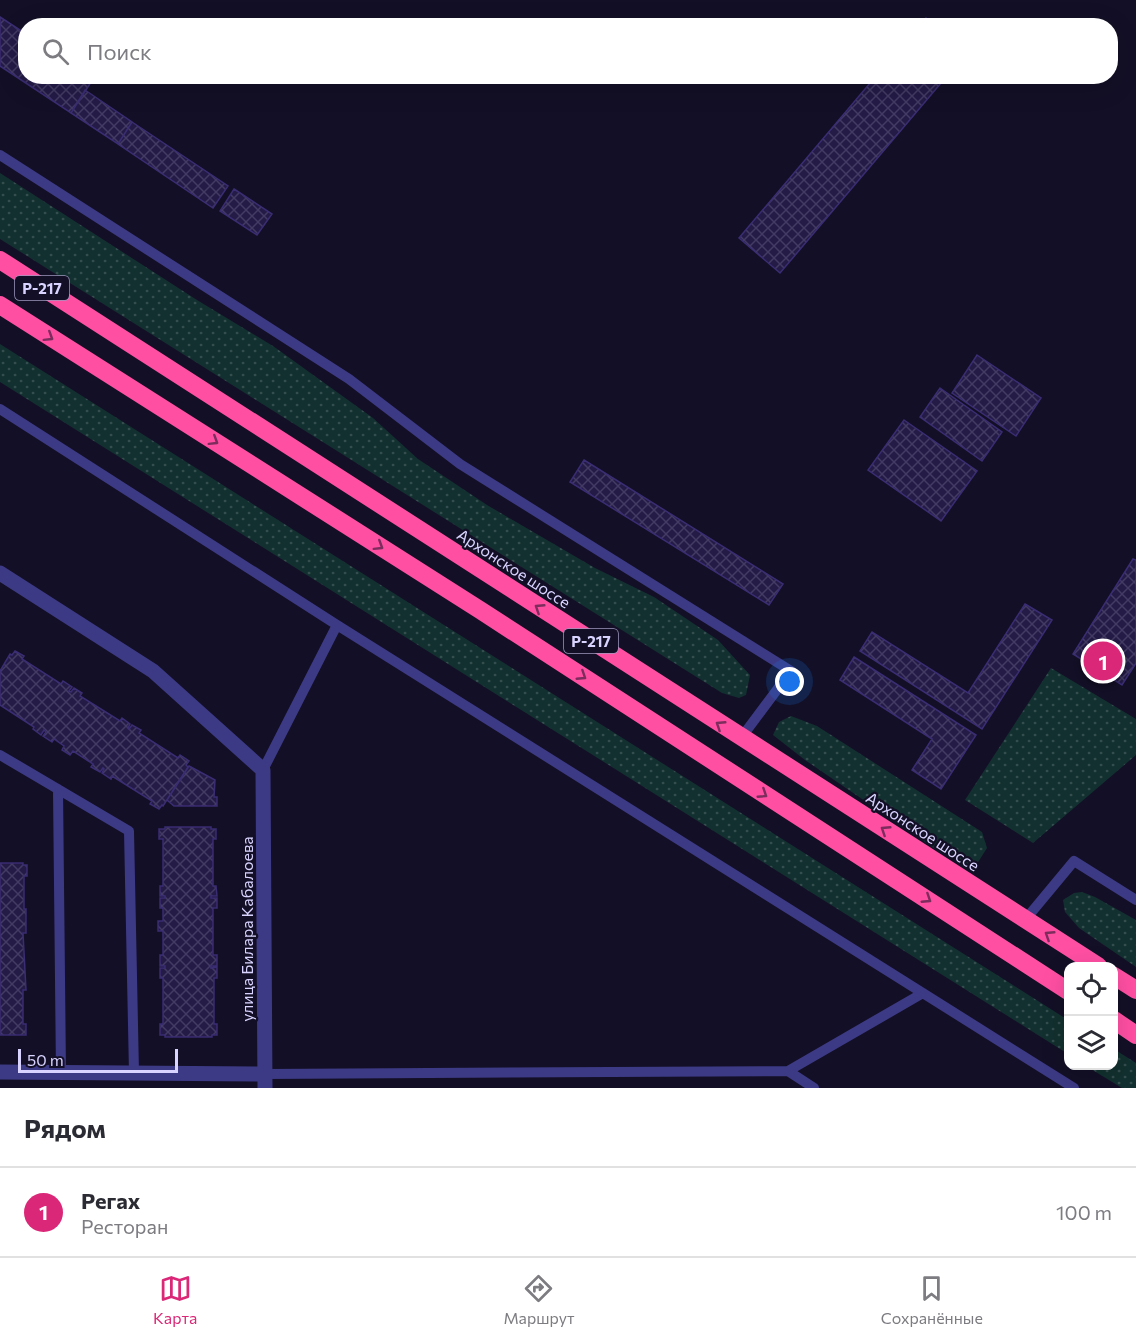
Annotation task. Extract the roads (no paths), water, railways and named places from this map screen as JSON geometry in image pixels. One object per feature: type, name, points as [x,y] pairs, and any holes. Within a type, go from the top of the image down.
[{"type":"highway","name":"Архонское шоссе","points":[[0,260],[1092,962]]},
{"type":"highway","name":"Р-217","points":[[0,305],[462,599],[1064,988]]},
{"type":"highway","points":[[1118,979],[1136,990]]},
{"type":"highway","points":[[1118,1023],[1136,1035]]},
{"type":"street","points":[[0,573],[153,671],[263,770]]},
{"type":"street","name":"улица Билара Кабалоева","points":[[263,770],[265,1081]]},
{"type":"street","points":[[0,1072],[134,1073],[265,1081]]},
{"type":"lane","points":[[0,155],[349,378],[460,464],[791,671],[741,738]]},
{"type":"lane","points":[[0,409],[337,625],[1074,1088]]},
{"type":"lane","points":[[263,770],[337,625]]},
{"type":"lane","points":[[0,754],[129,831],[134,1073]]},
{"type":"lane","points":[[58,789],[61,1073]]},
{"type":"lane","points":[[1025,920],[1074,861],[1136,900]]},
{"type":"lane","points":[[265,1081],[788,1071],[923,993]]},
{"type":"lane","points":[[788,1071],[814,1088]]},
{"type":"place","name":"Регах","points":[[1103,661]]}]
